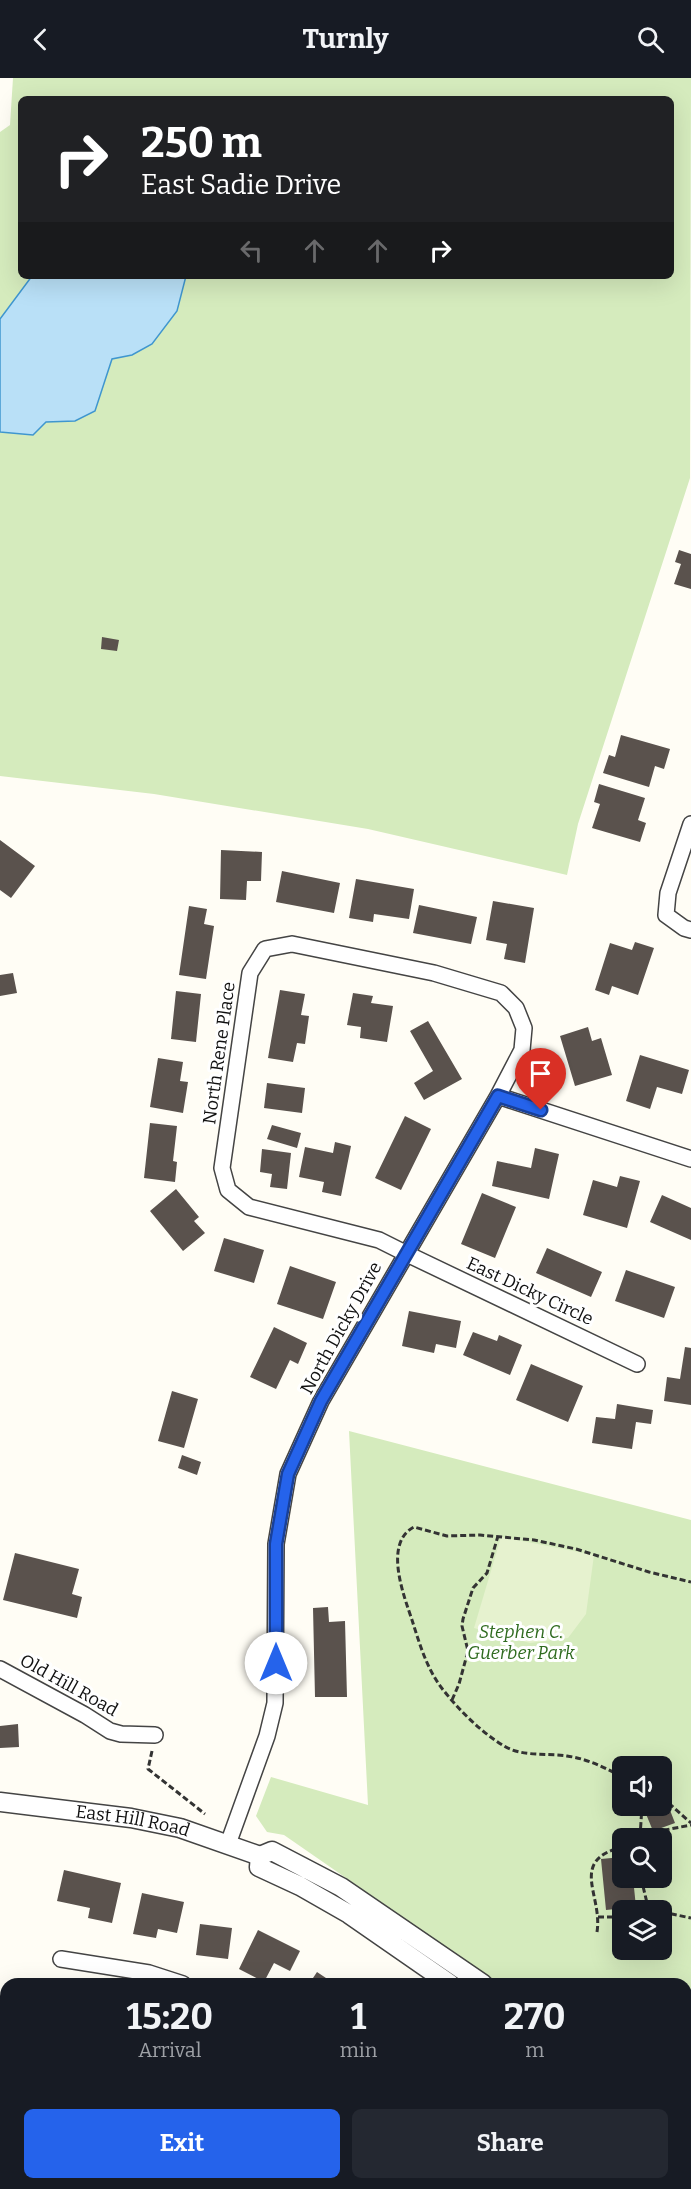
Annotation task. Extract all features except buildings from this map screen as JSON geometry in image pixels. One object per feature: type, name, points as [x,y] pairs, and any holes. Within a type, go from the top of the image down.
[{"type":"street","points":[[691,824],[668,893],[666,915],[684,928],[691,930]]},
{"type":"street","name":"North Rene Place","points":[[405,1253],[379,1240],[249,1207],[228,1191],[222,1168],[250,973],[265,949],[292,944],[434,974],[501,993],[516,1008],[525,1028],[522,1050],[498,1096]]},
{"type":"street","points":[[498,1096],[691,1159]]},
{"type":"street","name":"North Dicky Drive","points":[[228,1844],[267,1736],[275,1703],[276,1544],[288,1474],[321,1401],[498,1096]]},
{"type":"street","name":"East Dicky Circle","points":[[405,1253],[637,1364]]},
{"type":"street","name":"Old Hill Road","points":[[0,1669],[86,1715],[110,1731],[121,1734],[155,1735]]},
{"type":"street","name":"East Hill Road","points":[[0,1802],[131,1818],[180,1828],[261,1856],[272,1851],[333,1883],[474,1978]]},
{"type":"street","points":[[261,1856],[259,1867],[300,1886],[349,1914],[441,1978]]},
{"type":"street","points":[[61,1959],[163,1978]]},
{"type":"path","points":[[612,1771],[602,1765],[579,1758],[514,1751],[505,1747],[472,1722],[434,1677],[422,1653],[400,1585],[399,1549],[407,1532],[414,1527],[447,1536],[525,1538],[576,1549],[649,1572],[691,1582]]},
{"type":"path","points":[[452,1700],[468,1651],[462,1626],[473,1588],[487,1573],[498,1536]]},
{"type":"path","points":[[155,1735],[147,1768],[205,1814]]},
{"type":"path","points":[[672,1806],[691,1824]]},
{"type":"path","points":[[672,1828],[691,1824]]},
{"type":"path","points":[[597,1932],[597,1904],[591,1885],[594,1865],[599,1856],[612,1850]]},
{"type":"path","points":[[672,1914],[691,1918]]},
{"type":"path","points":[[598,1917],[612,1917]]},
{"type":"green space","points":[[13,78],[691,78],[690,478],[578,824],[567,875],[368,829],[154,794],[0,776],[0,132],[10,125]]},
{"type":"green space","name":"Stephen C. Guerber Park","points":[[349,1431],[691,1520],[691,1978],[490,1978],[284,1835],[267,1832],[256,1816],[271,1777],[368,1805]]},
{"type":"green space","points":[[501,1537],[594,1555],[586,1614],[568,1638],[530,1643],[474,1628]]},
{"type":"water","points":[[30,279],[185,279],[177,311],[152,344],[132,355],[112,359],[95,411],[75,421],[46,422],[33,435],[0,432],[0,319]]},
{"type":"route","points":[[276,1663],[276,1544],[288,1474],[321,1401],[498,1096],[541,1110]]}]
